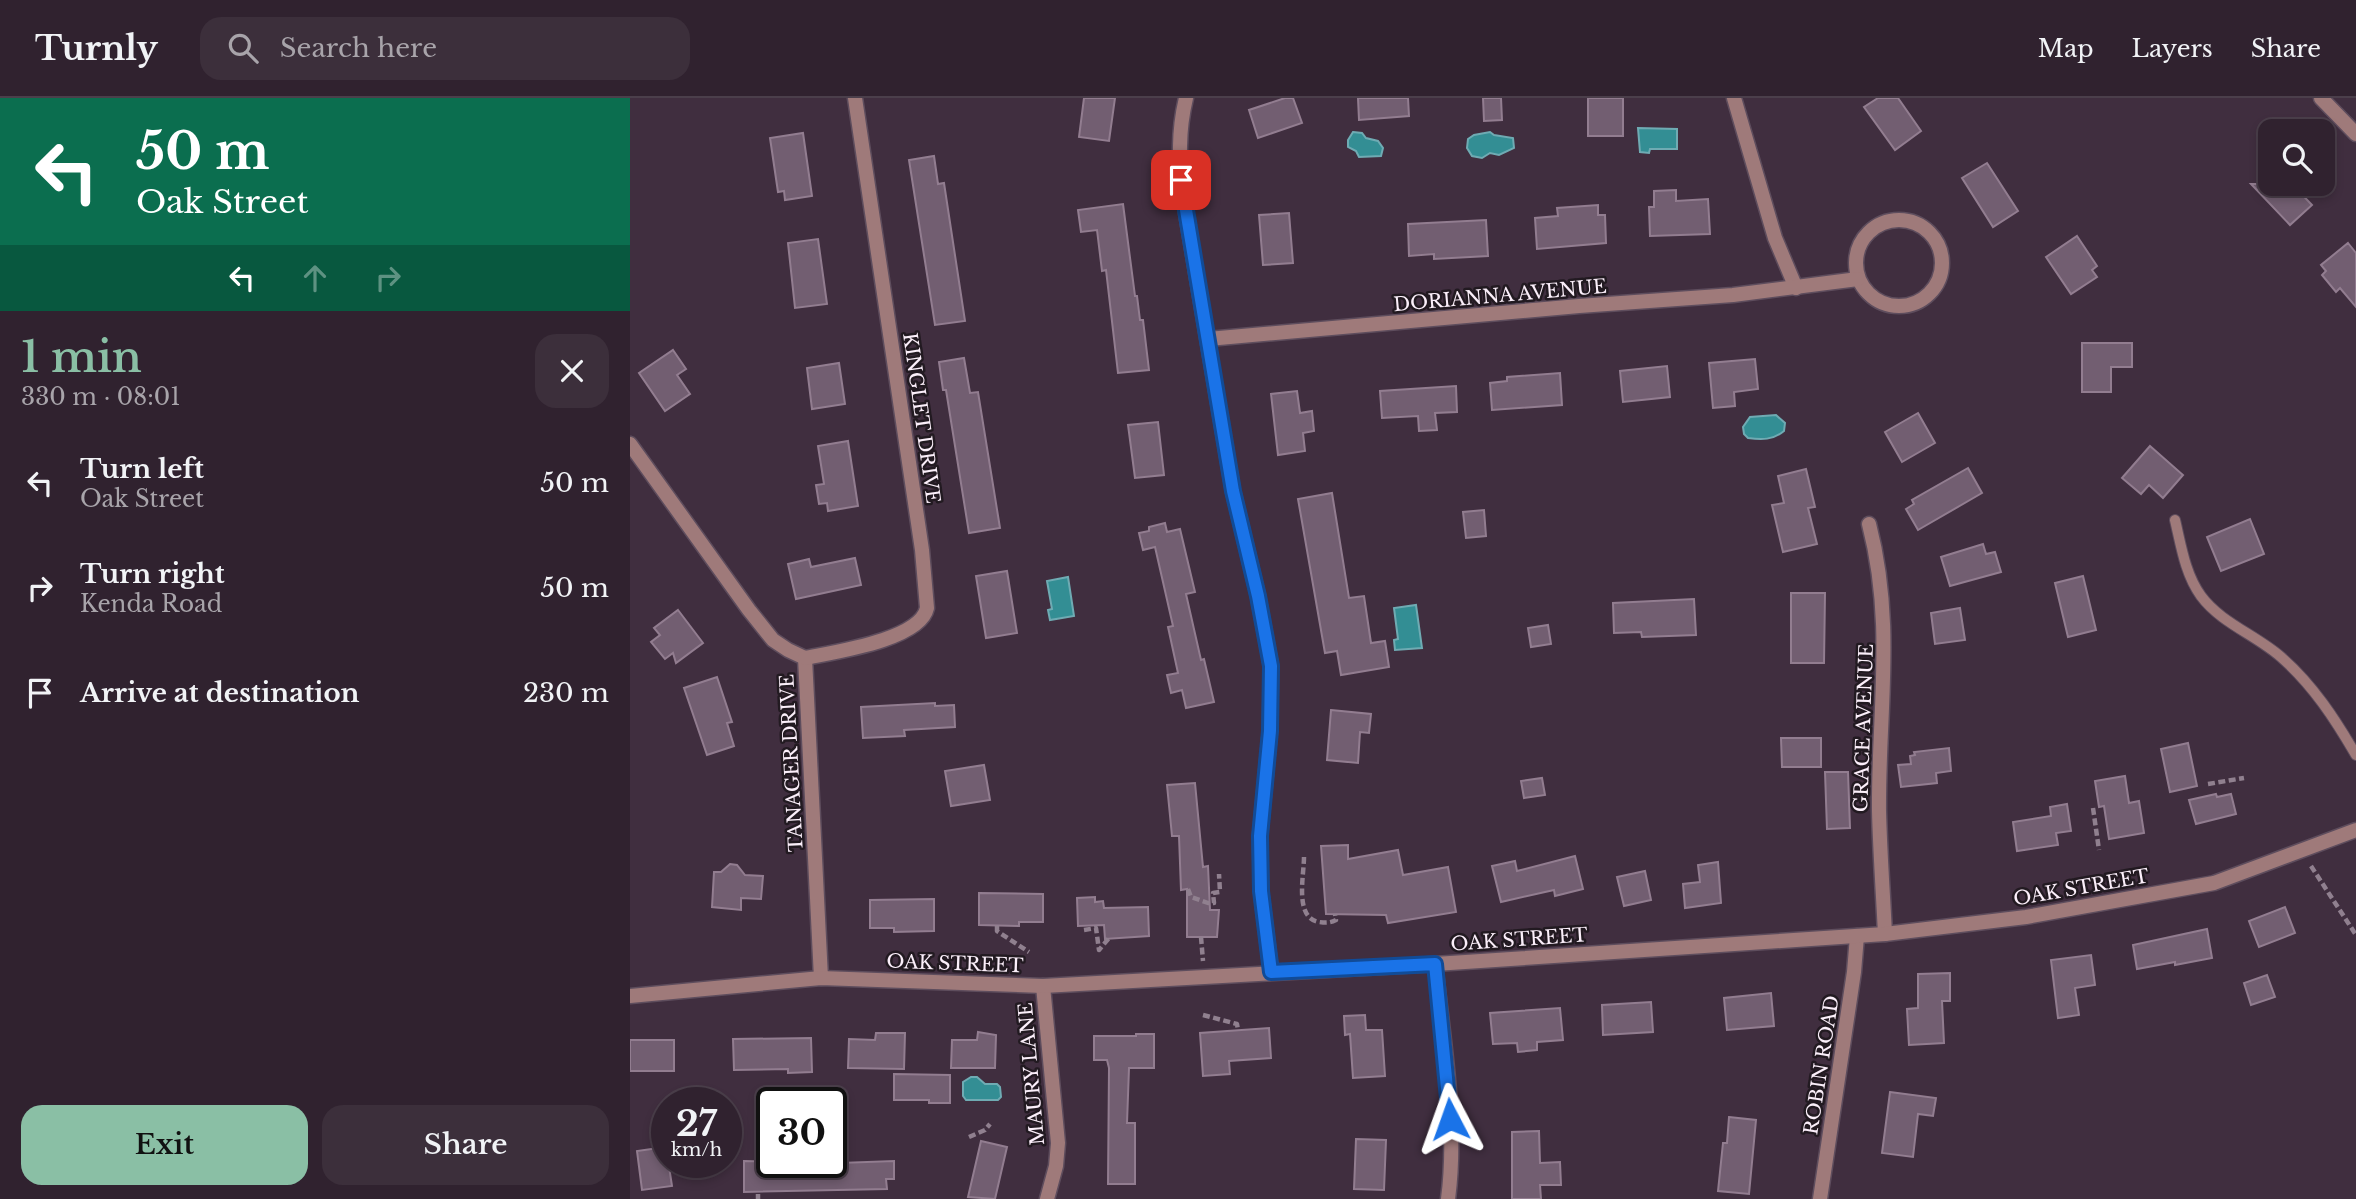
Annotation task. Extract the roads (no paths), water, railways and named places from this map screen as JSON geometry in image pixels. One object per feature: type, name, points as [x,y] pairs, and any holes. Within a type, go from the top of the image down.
[{"type":"street","name":"KINGLET DRIVE","points":[[805,658],[864,646],[891,636],[917,625],[925,617],[927,608],[922,550],[855,98]]},
{"type":"street","points":[[1186,98],[1181,122],[1179,165],[1237,513],[1258,596],[1271,666],[1270,731],[1260,836],[1261,891],[1271,972]]},
{"type":"street","points":[[1734,98],[1775,238],[1796,288]]},
{"type":"street","points":[[2321,98],[2356,134]]},
{"type":"street","points":[[1897,220],[1923,227],[1933,236],[1939,248],[1941,274],[1929,294],[1919,301],[1908,305],[1888,305],[1873,298],[1858,279],[1857,252],[1872,230],[1884,223],[1897,220]]},
{"type":"street","name":"DORIANNA AVENUE","points":[[1208,339],[1566,307],[1719,297],[1858,279]]},
{"type":"street","name":"TANAGER DRIVE","points":[[630,444],[668,500],[773,640],[805,658],[821,978]]},
{"type":"street","name":"GRACE AVENUE","points":[[1869,524],[1881,578],[1885,628],[1879,811],[1885,934]]},
{"type":"street","name":"OAK STREET","points":[[630,996],[821,978],[1042,986],[1435,964],[1885,934],[2026,917],[2214,883],[2356,830]]},
{"type":"street","name":"ROBIN ROAD","points":[[1820,1199],[1857,936]]},
{"type":"street","points":[[1435,964],[1451,1141],[1448,1199]]},
{"type":"street","name":"MAURY LANE","points":[[1042,986],[1058,1143],[1056,1166],[1047,1199]]},
{"type":"lane","points":[[2175,520],[2188,572],[2200,596],[2218,613],[2280,656],[2305,681],[2335,719],[2356,755]]},
{"type":"water","points":[[1638,128],[1677,129],[1677,149],[1650,149],[1649,153],[1640,152]]},
{"type":"water","points":[[1353,132],[1362,133],[1366,138],[1378,141],[1383,148],[1381,156],[1359,157],[1356,151],[1348,147],[1348,140]]},
{"type":"water","points":[[1490,132],[1513,138],[1514,148],[1499,155],[1490,153],[1482,158],[1472,156],[1467,148],[1468,139]]},
{"type":"water","points":[[1776,415],[1785,423],[1784,431],[1780,434],[1763,439],[1748,438],[1744,434],[1743,427],[1750,417]]},
{"type":"water","points":[[1068,577],[1074,616],[1050,620],[1048,610],[1052,609],[1047,581]]},
{"type":"water","points":[[1416,605],[1422,648],[1395,650],[1394,640],[1398,639],[1394,608]]},
{"type":"water","points":[[977,1077],[985,1084],[997,1084],[1001,1097],[998,1100],[966,1100],[963,1096],[963,1082]]}]
